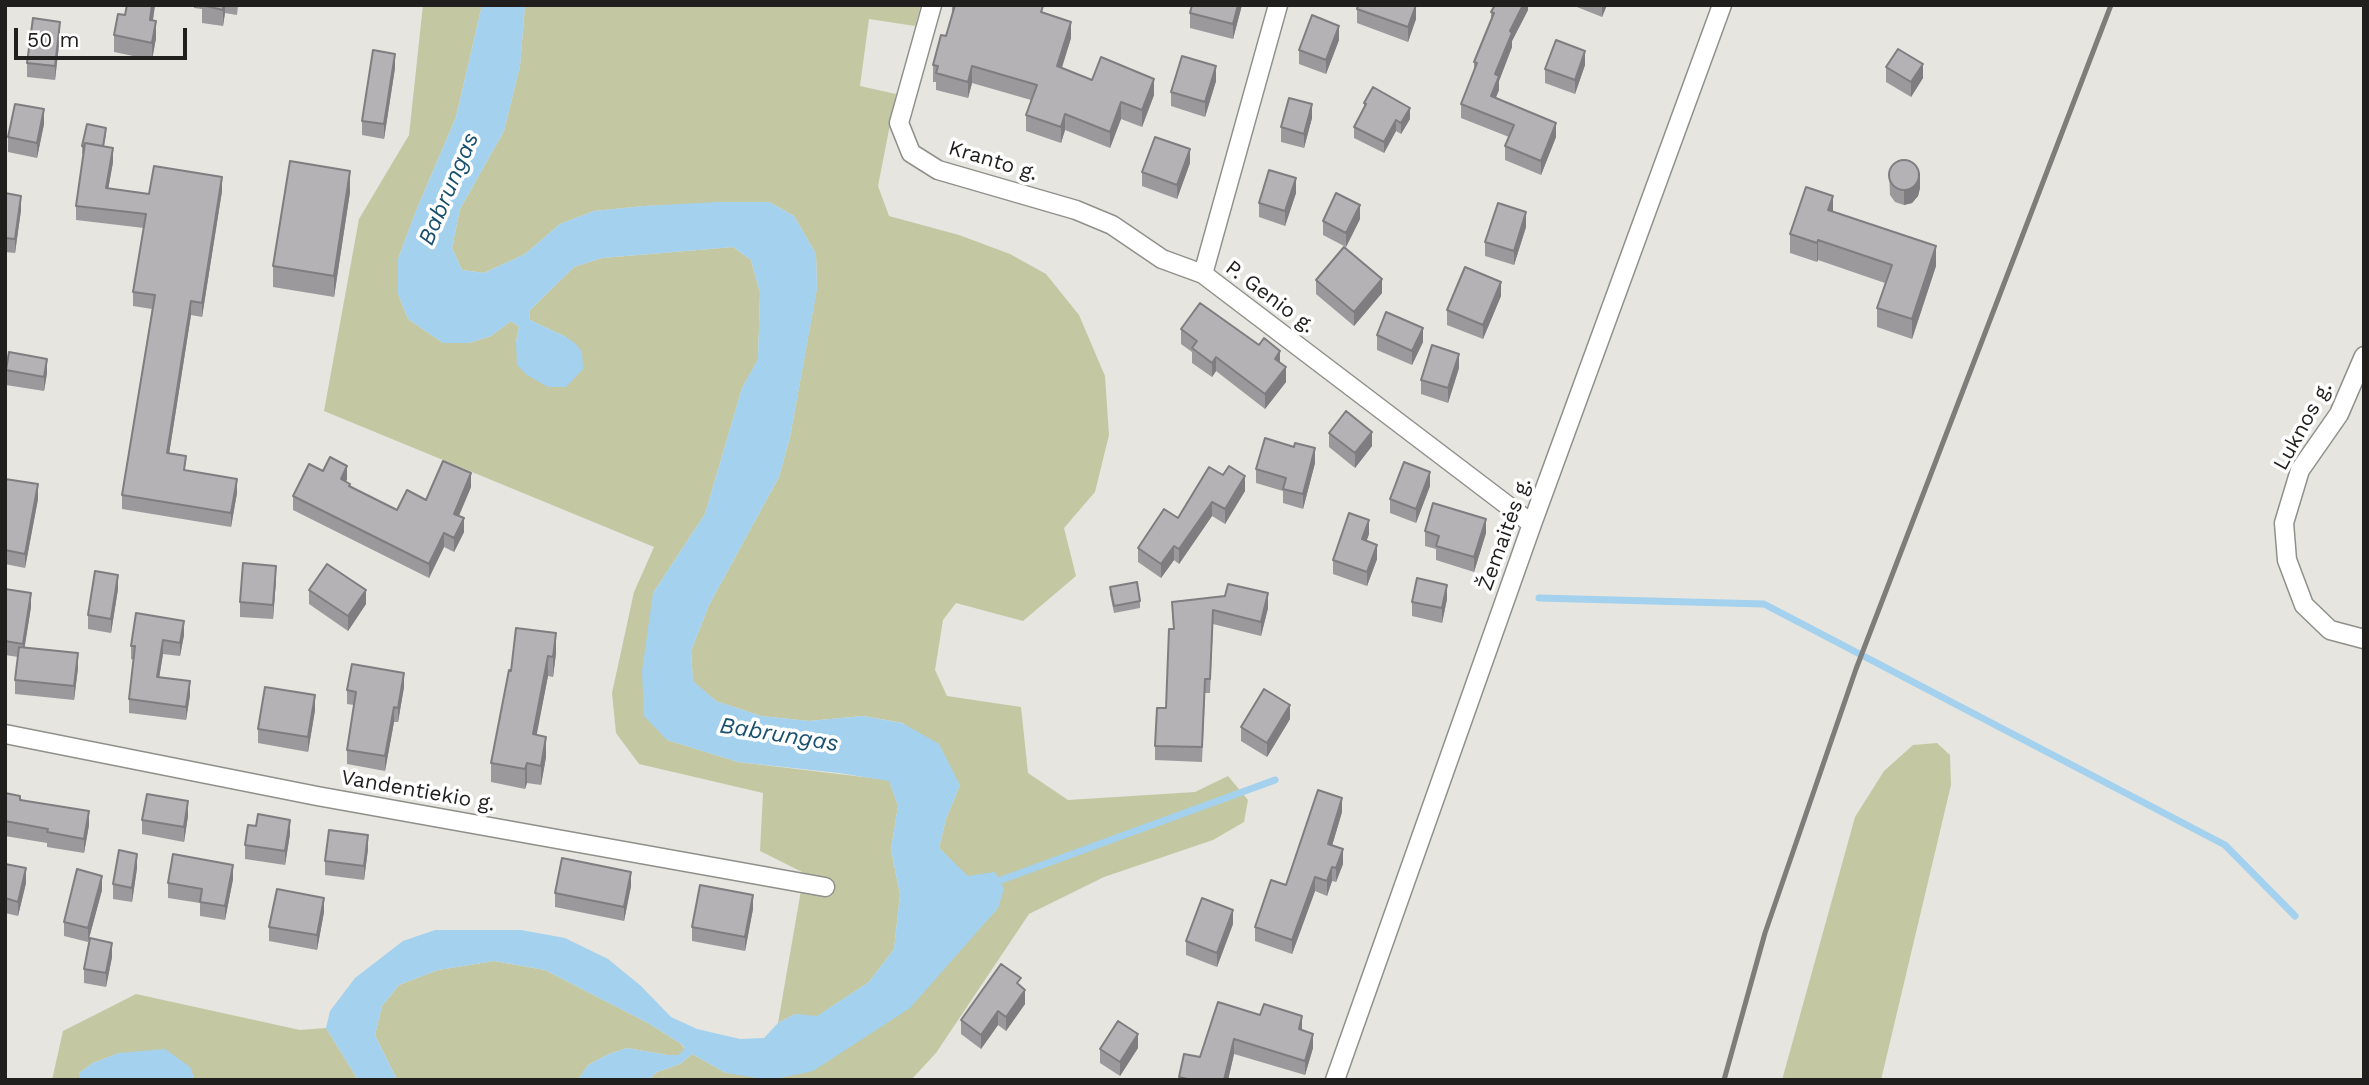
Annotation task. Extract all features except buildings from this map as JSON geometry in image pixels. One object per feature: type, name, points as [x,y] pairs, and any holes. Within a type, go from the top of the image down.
[{"type":"street","name":"Kranto g.","points":[[932,5],[899,123],[911,153],[938,170],[1076,209],[1112,225],[1162,259],[1203,274]]},
{"type":"street","name":"P. Genio g.","points":[[1278,5],[1203,274],[1532,524]]},
{"type":"street","name":"Žemaitės g.","points":[[1335,1080],[1532,524],[1722,5]]},
{"type":"street","name":"Luknos g.","points":[[2364,356],[2339,414],[2300,470],[2284,523],[2287,560],[2304,605],[2330,631],[2364,639]]},
{"type":"street","name":"Vandentiekio g.","points":[[5,734],[317,796],[825,887]]},
{"type":"green space","points":[[423,5],[482,5],[456,117],[398,259],[398,294],[408,319],[443,343],[469,343],[491,336],[511,321],[519,327],[516,342],[566,337],[530,320],[529,311],[574,267],[602,258],[733,247],[751,260],[760,293],[758,360],[742,388],[705,514],[653,593],[667,740],[738,762],[889,780],[898,806],[891,849],[900,895],[894,949],[869,982],[816,1017],[795,1014],[778,1023],[804,873],[760,851],[763,793],[639,764],[616,733],[612,693],[634,592],[654,547],[324,411],[359,219],[409,135]]},
{"type":"green space","points":[[525,5],[921,5],[915,26],[869,19],[860,86],[896,94],[878,186],[889,216],[959,235],[1010,254],[1046,274],[1079,315],[1105,376],[1109,435],[1095,492],[1064,528],[1076,576],[1023,621],[956,603],[943,620],[935,670],[947,696],[1021,707],[1028,773],[1068,800],[1195,792],[1228,776],[1248,800],[1244,822],[1213,840],[1104,877],[1029,914],[936,1053],[911,1080],[648,1080],[657,1072],[680,1064],[692,1054],[726,1073],[974,934],[998,908],[939,848],[946,819],[960,785],[903,723],[863,716],[809,721],[761,716],[716,701],[693,682],[691,651],[709,605],[779,477],[790,437],[817,288],[816,254],[794,216],[769,202],[644,206],[594,211],[560,224],[525,254],[484,273],[462,270],[452,248],[460,209],[504,131],[520,66]]},
{"type":"green space","points":[[1937,743],[1950,755],[1951,785],[1881,1080],[1782,1080],[1855,817],[1884,771],[1913,745]]},
{"type":"green space","points":[[494,961],[545,970],[648,1023],[685,1049],[679,1055],[667,1055],[627,1048],[588,1065],[578,1080],[397,1080],[375,1035],[382,1006],[399,985],[438,970]]},
{"type":"green space","points":[[136,994],[300,1030],[326,1028],[358,1080],[195,1080],[189,1067],[119,1053],[93,1063],[79,1073],[79,1080],[52,1080],[63,1031]]},
{"type":"water","name":"Babrungas","points":[[482,5],[525,5],[520,66],[504,131],[460,209],[452,248],[462,270],[484,273],[525,254],[560,224],[594,211],[717,202],[769,202],[794,216],[816,254],[817,289],[790,437],[779,477],[709,605],[691,651],[693,681],[716,701],[761,716],[809,721],[863,716],[902,723],[939,744],[960,785],[946,819],[939,848],[968,876],[995,872],[1004,889],[998,908],[910,1008],[813,1071],[770,1080],[726,1073],[692,1054],[680,1064],[657,1072],[648,1080],[578,1080],[588,1065],[627,1048],[679,1055],[685,1048],[648,1023],[545,970],[494,961],[438,970],[399,985],[382,1006],[375,1035],[397,1080],[358,1080],[326,1028],[330,1011],[355,978],[403,941],[435,930],[521,930],[565,938],[608,959],[641,986],[671,1017],[697,1029],[740,1039],[764,1038],[778,1023],[795,1014],[817,1016],[869,982],[894,949],[900,895],[891,849],[898,806],[889,781],[738,762],[667,740],[644,716],[642,671],[653,593],[705,514],[742,388],[758,359],[760,293],[751,260],[733,247],[602,258],[574,267],[529,311],[530,320],[566,337],[582,352],[583,369],[566,387],[548,387],[527,375],[517,365],[516,342],[519,327],[511,321],[491,336],[469,343],[443,343],[408,319],[398,294],[398,259],[456,117]]},
{"type":"water","points":[[165,1049],[190,1067],[195,1080],[79,1080],[79,1073],[93,1063],[119,1053]]},
{"type":"waterway","points":[[1539,598],[1764,604],[2225,845],[2295,916]]},
{"type":"waterway","points":[[993,883],[1275,780]]},
{"type":"railway","points":[[1724,1080],[1765,933],[1856,669],[2111,5]]}]
